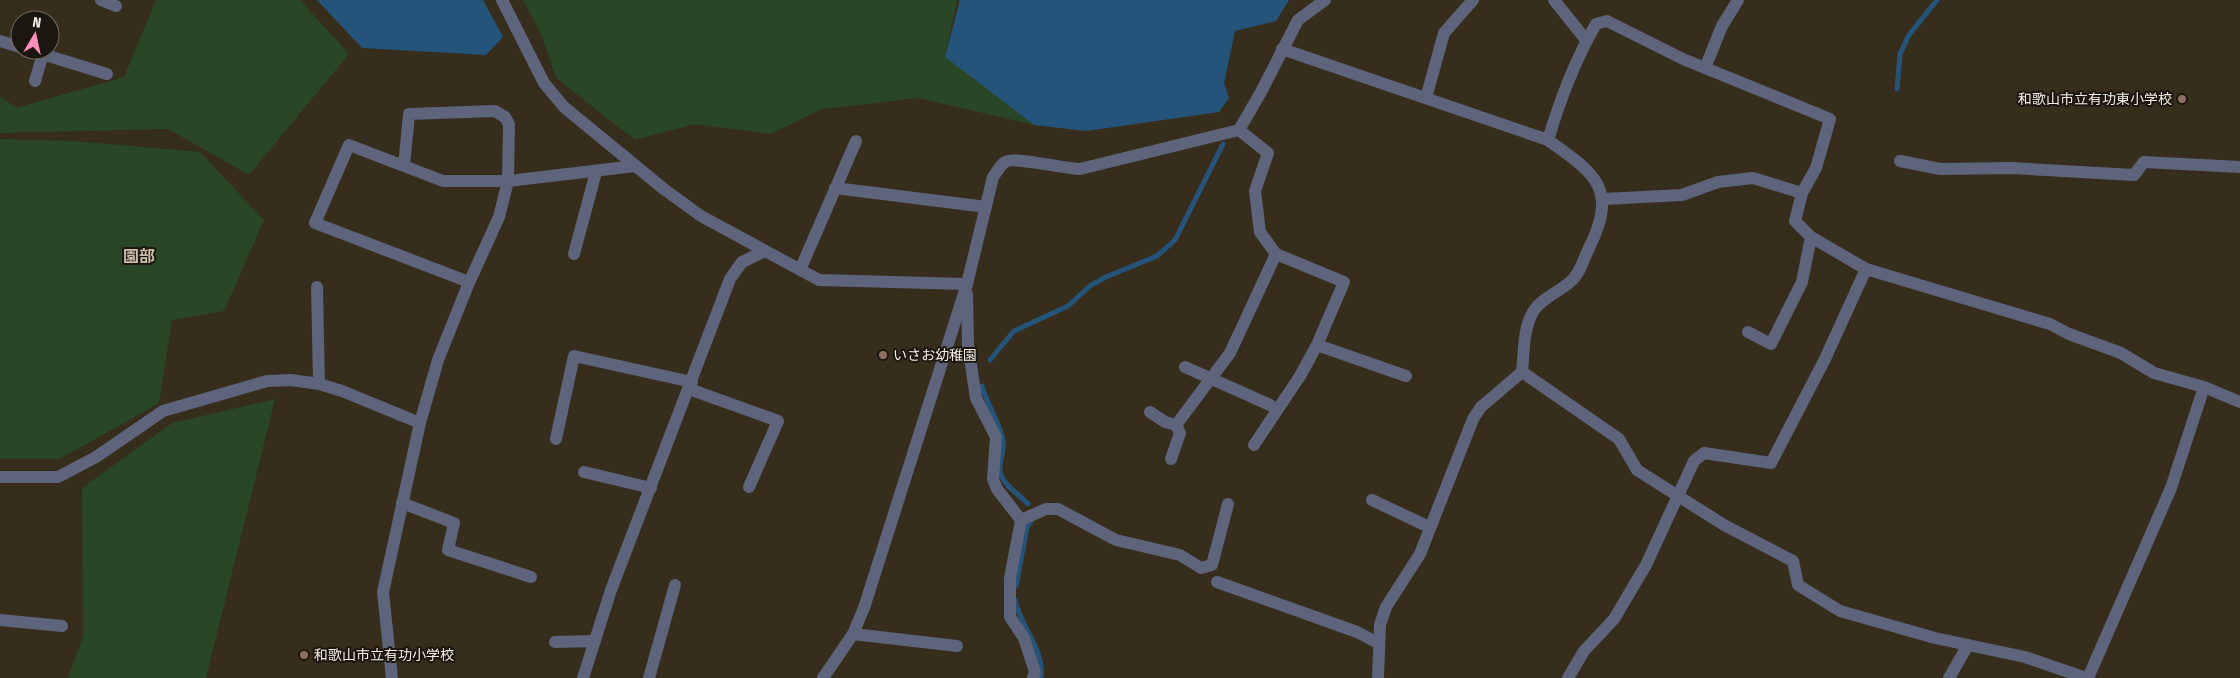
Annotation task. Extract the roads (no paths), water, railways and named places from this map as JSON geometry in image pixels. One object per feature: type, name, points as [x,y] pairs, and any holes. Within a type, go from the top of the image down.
[{"type":"street","points":[[101,0],[116,6]]},
{"type":"street","points":[[502,0],[544,84],[564,107],[635,166],[701,216],[819,280],[967,284]]},
{"type":"street","points":[[823,678],[853,634],[864,608],[902,495],[967,284],[993,178],[1003,162],[1012,159],[1064,169],[1080,169],[1239,130],[1298,20],[1325,0]]},
{"type":"street","points":[[1426,98],[1444,33],[1473,0]]},
{"type":"street","points":[[1554,0],[1586,40]]},
{"type":"street","points":[[1706,68],[1722,26],[1738,0]]},
{"type":"street","points":[[1548,140],[1559,103],[1586,40],[1596,24],[1607,21],[1706,68],[1830,119],[1816,168],[1802,193],[1795,221],[1811,237],[1866,269],[2050,324],[2069,334],[2121,352],[2154,373],[2204,387],[2240,402]]},
{"type":"street","points":[[1282,49],[1548,140],[1579,162],[1590,173],[1595,179],[1604,199],[1593,240],[1573,280],[1534,310],[1528,323],[1522,372],[1481,408],[1473,419],[1420,554],[1386,607],[1380,626],[1378,643],[1378,678]]},
{"type":"street","points":[[60,59],[107,74]]},
{"type":"street","points":[[35,81],[41,60]]},
{"type":"street","points":[[392,678],[382,592],[420,423],[438,360],[469,282],[499,217],[508,181],[509,124],[505,117],[495,112],[409,114],[404,166]]},
{"type":"street","points":[[1239,130],[1268,153],[1255,191],[1260,232],[1276,254],[1344,282],[1317,345],[1300,376],[1254,444]]},
{"type":"street","points":[[800,270],[856,141]]},
{"type":"street","points":[[469,282],[315,223],[349,145],[443,181],[508,181],[635,166]]},
{"type":"street","points":[[1900,161],[1940,169],[2010,168],[2134,176],[2144,162],[2240,167]]},
{"type":"street","points":[[574,254],[596,172]]},
{"type":"street","points":[[1604,199],[1682,195],[1718,182],[1752,178],[1802,193]]},
{"type":"street","points":[[835,188],[986,207]]},
{"type":"street","points":[[1748,332],[1771,344],[1802,282],[1811,237]]},
{"type":"street","points":[[583,678],[612,590],[730,279],[742,262],[765,251]]},
{"type":"street","points":[[1176,425],[1230,353],[1276,254]]},
{"type":"street","points":[[1568,678],[1584,651],[1614,619],[1646,565],[1694,461],[1704,453],[1771,463],[1825,359],[1866,269]]},
{"type":"street","points":[[967,284],[968,345],[976,398],[996,437],[992,479],[997,489],[1021,520],[1010,578],[1010,617],[1024,638],[1035,672],[1033,678]]},
{"type":"street","points":[[317,287],[319,384]]},
{"type":"street","points":[[1317,345],[1406,376]]},
{"type":"street","points":[[556,439],[574,356],[690,386],[778,421],[749,487]]},
{"type":"street","points":[[1184,367],[1270,405]]},
{"type":"street","points":[[1522,372],[1619,439],[1637,470],[1724,525],[1793,561],[1798,585],[1840,611],[1935,638],[2025,657],[2087,678],[2171,488],[2204,387]]},
{"type":"street","points":[[0,477],[58,477],[96,457],[163,411],[267,381],[291,380],[319,384],[342,391],[420,423]]},
{"type":"street","points":[[1150,412],[1165,422],[1176,425],[1180,433],[1170,460]]},
{"type":"street","points":[[584,472],[651,488]]},
{"type":"street","points":[[1372,500],[1429,527]]},
{"type":"street","points":[[402,503],[454,523],[448,550],[531,577]]},
{"type":"street","points":[[1021,520],[1046,509],[1058,509],[1116,540],[1180,555],[1200,568],[1212,565],[1228,504]]},
{"type":"street","points":[[1217,582],[1357,632],[1378,643]]},
{"type":"street","points":[[649,678],[675,585]]},
{"type":"street","points":[[0,620],[62,626]]},
{"type":"street","points":[[853,634],[957,646]]},
{"type":"street","points":[[555,642],[595,641]]},
{"type":"street","points":[[1949,678],[1968,645]]},
{"type":"water","points":[[317,0],[483,0],[503,37],[486,55],[362,48]]},
{"type":"water","points":[[960,0],[1289,0],[1276,21],[1235,31],[1224,83],[1229,98],[1219,112],[1086,131],[1034,125],[945,57]]},
{"type":"waterway","points":[[1897,89],[1900,54],[1909,35],[1937,0]]},
{"type":"waterway","points":[[990,360],[1014,331],[1068,306],[1091,285],[1106,277],[1157,256],[1175,240],[1223,144]]},
{"type":"waterway","points":[[982,386],[1003,441],[1000,472],[1008,485],[1028,504]]},
{"type":"waterway","points":[[1016,586],[1027,527],[1031,521]]},
{"type":"waterway","points":[[1015,600],[1022,620],[1036,648],[1041,667],[1041,678]]},
{"type":"place","name":"和歌山市立有功東小学校","points":[[2182,99]]},
{"type":"place","name":"いさお幼稚園","points":[[883,355]]},
{"type":"place","name":"和歌山市立有功小学校","points":[[304,655]]},
{"type":"district","name":"園部","points":[[139,256]]}]
